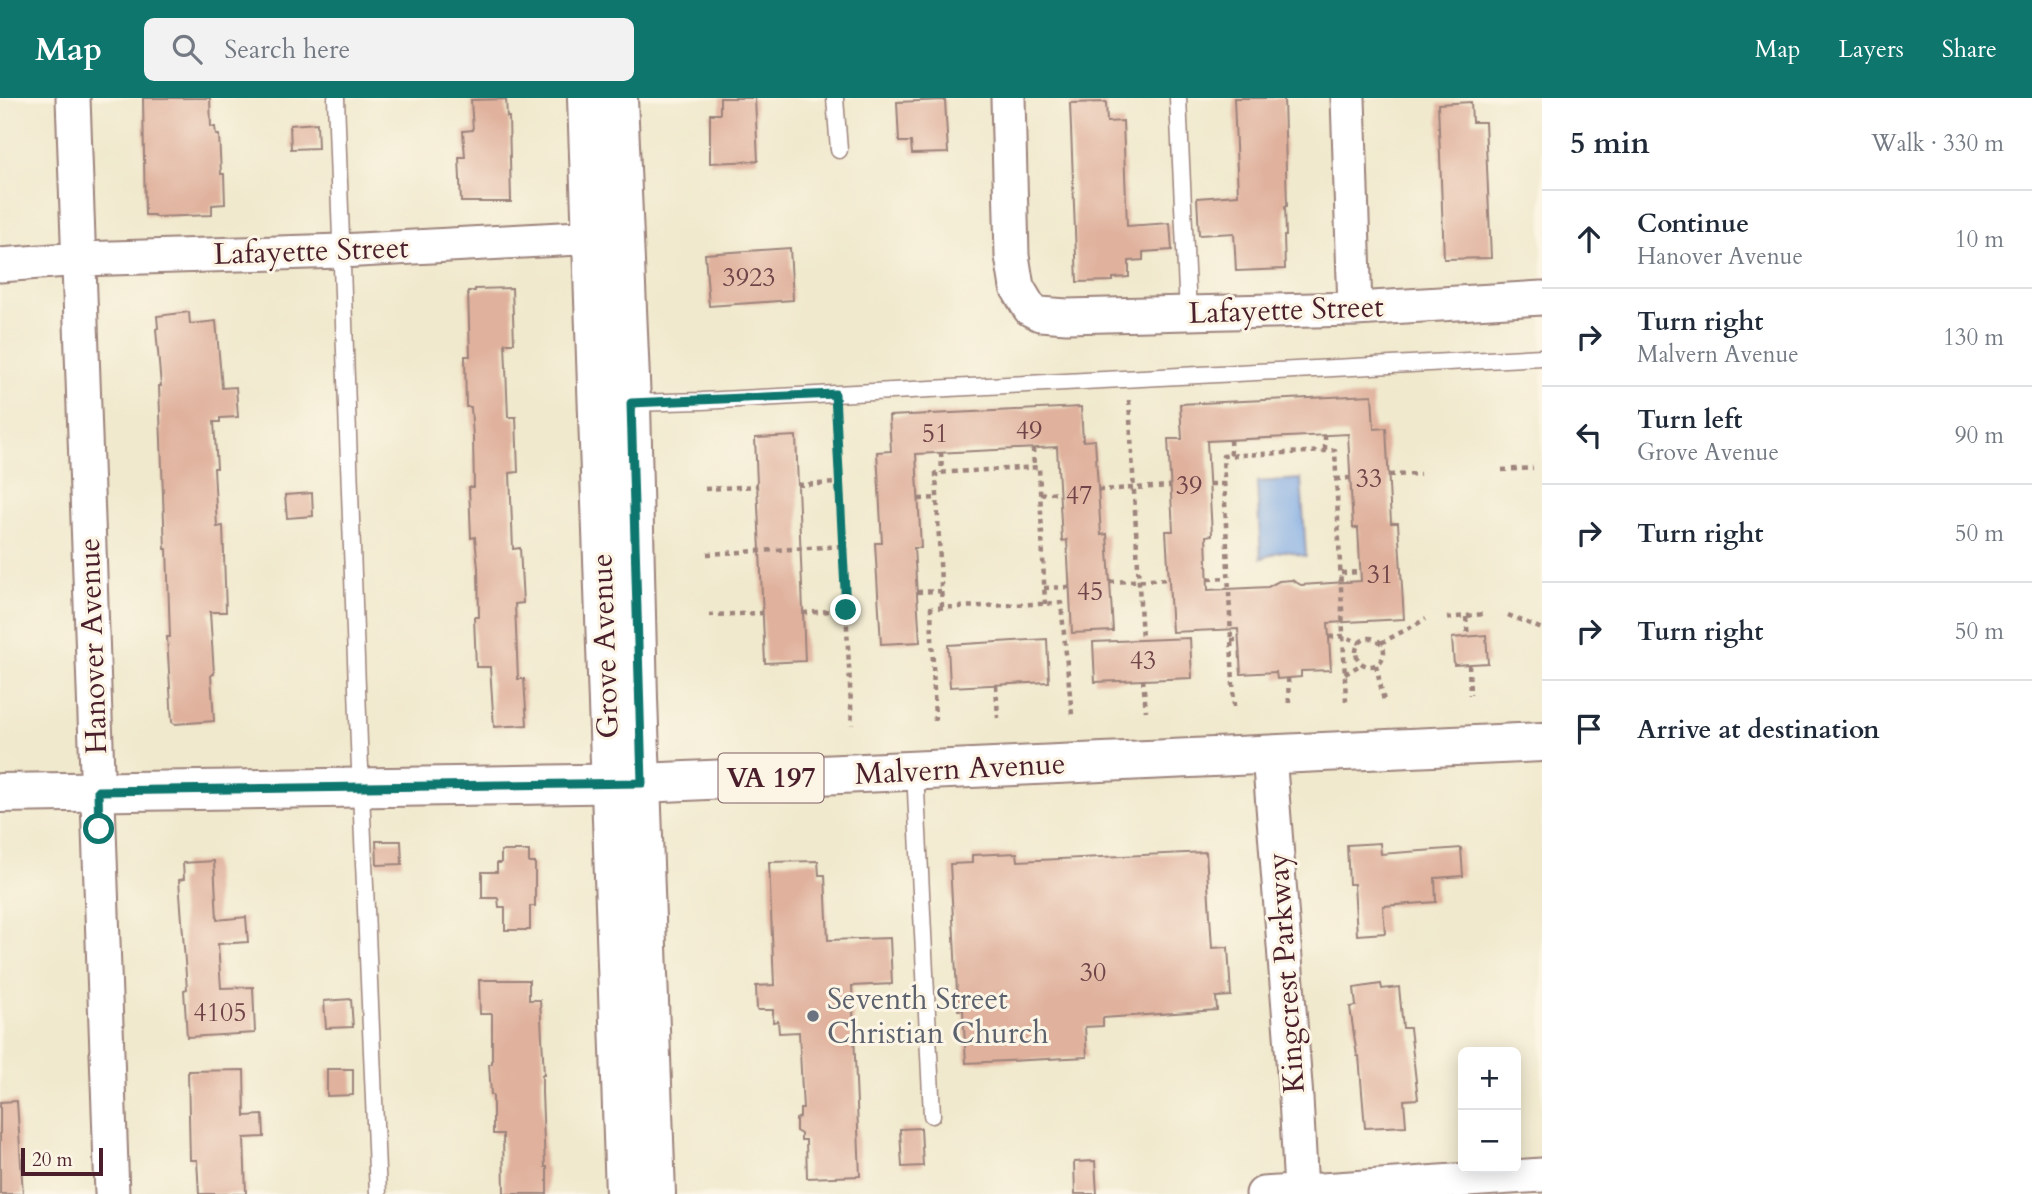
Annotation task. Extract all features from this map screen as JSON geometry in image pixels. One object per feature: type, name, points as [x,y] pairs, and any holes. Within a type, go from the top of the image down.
[{"type":"main road","name":"Grove Avenue","points":[[587,98],[631,403],[626,783],[625,1194]]},
{"type":"main road","name":"Grove Avenue","points":[[618,98],[607,237],[626,783],[656,1194]]},
{"type":"main road","name":"Malvern Avenue","points":[[0,793],[626,783],[1542,742]]},
{"type":"street","name":"Hanover Avenue","points":[[73,98],[112,1194]]},
{"type":"street","name":"Lafayette Street","points":[[1008,98],[1012,256],[1017,287],[1030,309],[1040,314],[1049,316],[1355,309],[1542,299]]},
{"type":"street","points":[[1348,98],[1355,309]]},
{"type":"street","name":"Lafayette Street","points":[[0,265],[79,259],[341,251],[607,237]]},
{"type":"street","name":"Kingcrest Parkway","points":[[1269,755],[1301,1191]]},
{"type":"street","points":[[1263,1194],[1458,1187],[1542,1175]]},
{"type":"lane","points":[[336,98],[378,1194]]},
{"type":"lane","points":[[835,98],[839,150]]},
{"type":"lane","points":[[1178,98],[1188,313]]},
{"type":"lane","points":[[631,403],[1542,357]]},
{"type":"lane","points":[[915,771],[932,1115]]},
{"type":"path","points":[[1128,378],[1142,640]]},
{"type":"path","points":[[835,394],[852,725]]},
{"type":"path","points":[[1325,435],[1325,451]]},
{"type":"path","points":[[1230,440],[1231,455]]},
{"type":"path","points":[[1033,448],[1034,468]]},
{"type":"path","points":[[1234,707],[1223,456],[1335,450],[1346,702]]},
{"type":"path","points":[[941,452],[942,473]]},
{"type":"path","points":[[942,607],[936,473],[1039,467],[1045,604]]},
{"type":"path","points":[[1502,470],[1533,468]]},
{"type":"path","points":[[1389,475],[1420,474]]},
{"type":"path","points":[[1336,479],[1350,478]]},
{"type":"path","points":[[798,485],[840,483]]},
{"type":"path","points":[[1210,484],[1224,484]]},
{"type":"path","points":[[705,489],[757,486]]},
{"type":"path","points":[[1098,490],[1170,486]]},
{"type":"path","points":[[1040,494],[1059,492]]},
{"type":"path","points":[[919,499],[937,498]]},
{"type":"path","points":[[707,554],[843,546]]},
{"type":"path","points":[[1340,573],[1360,572]]},
{"type":"path","points":[[1208,579],[1228,578]]},
{"type":"path","points":[[1110,582],[1169,579]]},
{"type":"path","points":[[1044,588],[1069,587]]},
{"type":"path","points":[[917,592],[941,591]]},
{"type":"path","points":[[935,721],[931,608],[942,607],[1060,603],[1072,715]]},
{"type":"path","points":[[803,613],[846,610]]},
{"type":"path","points":[[709,615],[763,613]]},
{"type":"path","points":[[1447,618],[1485,614]]},
{"type":"path","points":[[1508,615],[1542,629]]},
{"type":"path","points":[[1466,617],[1468,637]]},
{"type":"path","points":[[1381,643],[1426,619]]},
{"type":"path","points":[[1329,637],[1344,636],[1360,643]]},
{"type":"path","points":[[1370,637],[1381,643],[1384,656],[1376,665],[1370,667],[1362,664],[1356,656],[1357,647],[1362,640],[1370,637]]},
{"type":"path","points":[[1231,640],[1239,640]]},
{"type":"path","points":[[1345,674],[1362,664]]},
{"type":"path","points":[[1469,664],[1470,695]]},
{"type":"path","points":[[1376,665],[1384,701]]},
{"type":"path","points":[[1288,678],[1289,705]]},
{"type":"path","points":[[1143,680],[1146,711]]},
{"type":"path","points":[[996,685],[998,718]]},
{"type":"water","points":[[1301,479],[1306,556],[1283,551],[1261,558],[1257,482]]},
{"type":"building","points":[[143,98],[210,98],[211,127],[215,127],[216,135],[219,135],[225,204],[212,205],[212,215],[145,215]]},
{"type":"building","points":[[720,98],[755,98],[758,161],[710,163],[710,114],[720,114]]},
{"type":"building","points":[[1234,98],[1284,98],[1287,206],[1285,269],[1236,271],[1234,233],[1199,235],[1197,198],[1238,195]]},
{"type":"building","points":[[506,99],[509,117],[511,202],[461,202],[459,157],[465,157],[463,131],[473,130],[471,100]]},
{"type":"building","points":[[945,100],[948,153],[912,154],[911,142],[899,142],[897,102]]},
{"type":"building","points":[[1106,102],[1107,122],[1123,121],[1127,226],[1170,223],[1172,250],[1143,252],[1143,260],[1129,261],[1129,277],[1113,278],[1113,281],[1077,282],[1070,103]]},
{"type":"building","points":[[1471,102],[1472,122],[1485,122],[1491,258],[1444,259],[1438,104]]},
{"type":"building","points":[[317,123],[318,148],[291,149],[290,125]]},
{"type":"building","points":[[790,248],[793,300],[709,306],[705,254]]},
{"type":"building","points":[[512,288],[514,343],[505,343],[508,417],[516,417],[518,472],[510,473],[513,549],[520,548],[523,603],[515,604],[518,679],[524,679],[527,725],[494,727],[490,667],[476,667],[474,617],[479,617],[478,568],[475,537],[471,538],[469,487],[474,487],[473,437],[471,407],[466,407],[465,356],[470,356],[468,291]]},
{"type":"building","points":[[189,312],[190,324],[216,321],[222,388],[236,387],[238,417],[220,418],[220,422],[214,422],[217,527],[223,526],[226,612],[210,612],[214,721],[175,724],[172,722],[167,637],[170,637],[167,549],[161,386],[156,329],[157,316]]},
{"type":"building","points":[[1372,395],[1374,429],[1386,428],[1391,523],[1398,523],[1404,619],[1328,623],[1331,670],[1301,671],[1301,677],[1277,679],[1276,672],[1241,674],[1238,629],[1172,632],[1166,531],[1173,531],[1168,439],[1182,439],[1180,404]],"holes":[[[1348,434],[1353,528],[1358,528],[1361,581],[1301,585],[1292,580],[1279,581],[1268,587],[1208,590],[1206,536],[1212,535],[1207,441]]]},
{"type":"building","points":[[1081,407],[1083,441],[1095,440],[1101,535],[1107,534],[1113,631],[1072,633],[1067,540],[1062,541],[1057,447],[916,454],[921,548],[914,548],[920,642],[881,644],[875,543],[882,543],[877,452],[891,451],[889,416]]},
{"type":"building","points":[[796,436],[805,661],[765,663],[755,438]]},
{"type":"building","points":[[312,493],[313,516],[287,518],[285,495]]},
{"type":"building","points":[[1486,635],[1488,663],[1454,665],[1452,638]]},
{"type":"building","points":[[1190,638],[1192,678],[1095,682],[1093,642]]},
{"type":"building","points":[[1047,639],[1049,682],[950,687],[948,645]]},
{"type":"building","points":[[376,841],[401,841],[402,864],[377,865]]},
{"type":"building","points":[[1380,843],[1381,854],[1461,848],[1463,876],[1435,878],[1436,902],[1383,906],[1385,933],[1357,935],[1354,884],[1349,884],[1347,845]]},
{"type":"building","points":[[501,851],[529,851],[529,863],[535,863],[535,906],[530,906],[530,930],[505,930],[505,907],[499,907],[498,898],[482,898],[482,872],[497,872],[497,863],[501,863]]},
{"type":"building","points":[[1206,852],[1212,948],[1228,947],[1231,996],[1216,997],[1217,1010],[1103,1018],[1103,1026],[1085,1027],[1087,1057],[966,1063],[963,1010],[958,1010],[950,864],[972,863],[972,855],[1017,853],[1018,861]]},
{"type":"building","points":[[214,861],[217,920],[246,917],[248,942],[218,944],[221,988],[253,987],[255,1033],[187,1037],[184,990],[187,989],[179,880],[184,879],[183,863]]},
{"type":"building","name":"Seventh Street Christian Church","points":[[818,861],[819,875],[825,875],[828,940],[890,938],[892,984],[852,986],[860,1176],[807,1178],[806,1140],[801,1140],[801,1134],[796,1131],[796,1119],[800,1117],[800,1109],[803,1109],[799,1032],[779,1033],[778,1021],[773,1022],[773,1010],[757,1010],[756,986],[774,985],[769,862]]},
{"type":"building","points":[[479,980],[529,980],[529,1000],[540,1000],[547,1194],[504,1194],[503,1134],[493,1134],[493,1095],[489,1064],[492,1064],[492,1014],[480,1014]]},
{"type":"building","points":[[1381,984],[1382,989],[1399,987],[1403,1028],[1410,1028],[1418,1099],[1404,1100],[1406,1126],[1365,1128],[1359,1056],[1350,1007],[1356,1006],[1354,988]]},
{"type":"building","points":[[351,999],[353,1027],[326,1028],[324,1001]]},
{"type":"building","points":[[327,1069],[353,1069],[353,1095],[327,1096]]},
{"type":"building","points":[[244,1070],[245,1116],[263,1115],[264,1137],[244,1138],[246,1194],[199,1194],[197,1160],[190,1160],[188,1071]]},
{"type":"building","points":[[17,1101],[23,1194],[0,1194],[0,1102]]},
{"type":"building","points":[[921,1128],[923,1166],[902,1167],[900,1129]]},
{"type":"building","points":[[1095,1161],[1097,1194],[1075,1194],[1074,1162]]},
{"type":"place","name":"Seventh Street Christian Church","points":[[813,1016]]},
{"type":"route","points":[[99,829],[98,791],[642,783],[631,403],[835,394],[846,610]]}]
